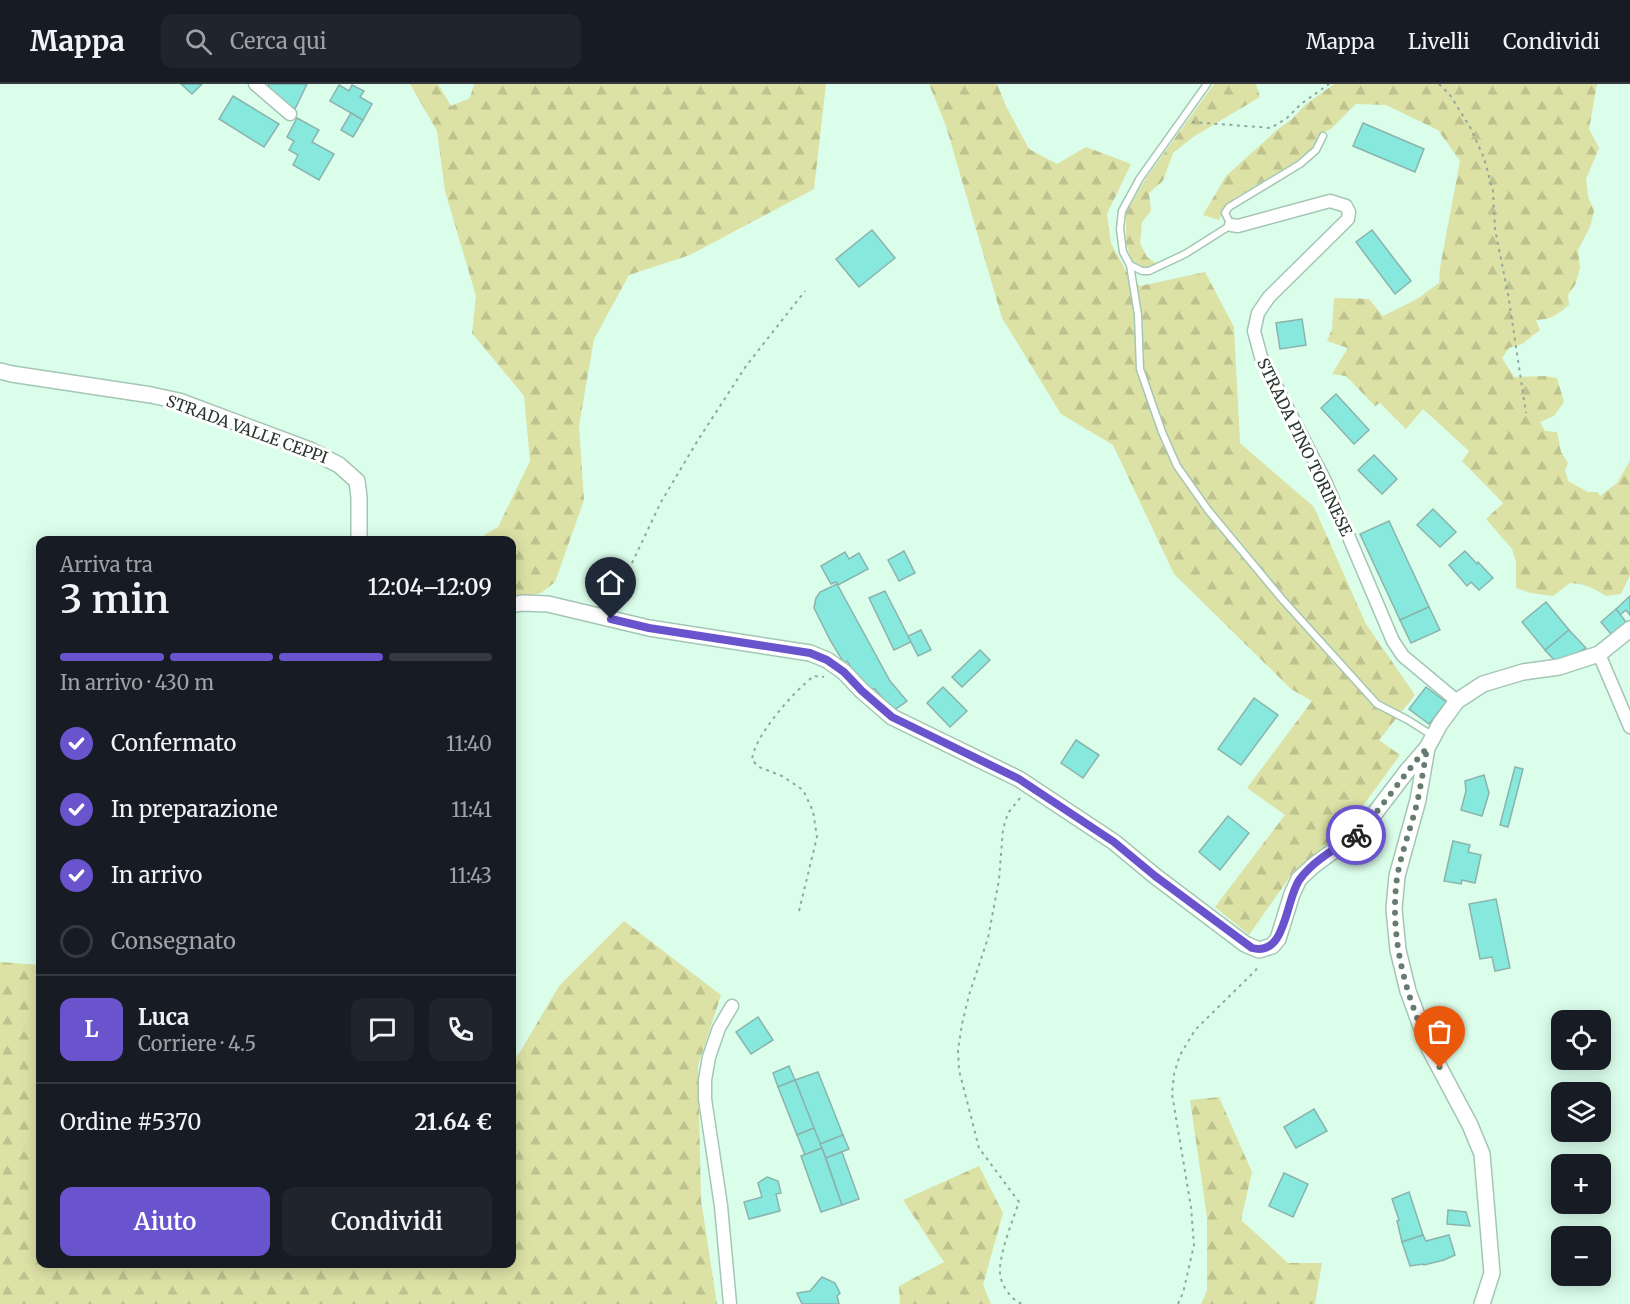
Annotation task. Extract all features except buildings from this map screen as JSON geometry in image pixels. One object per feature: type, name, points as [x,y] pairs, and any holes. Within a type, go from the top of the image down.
[{"type":"street","points":[[255,84],[290,114]]},
{"type":"street","name":"STRADA PINO TORINESE","points":[[1231,225],[1238,226],[1330,201],[1346,206],[1349,212],[1348,219],[1269,297],[1258,313],[1254,331],[1261,357],[1325,481],[1393,641],[1403,656],[1457,701]]},
{"type":"street","name":"STRADA VALLE CEPPI","points":[[0,371],[179,401],[310,450],[339,465],[357,482],[359,536]]},
{"type":"street","points":[[516,604],[548,604],[649,628],[810,653],[827,660],[844,672],[892,717],[1019,779],[1114,842],[1245,944],[1259,950],[1272,946],[1278,939],[1299,879],[1369,821],[1430,743],[1440,724],[1457,701],[1483,684],[1523,672],[1559,668],[1599,654],[1630,629]]},
{"type":"street","points":[[1599,654],[1630,727]]},
{"type":"street","points":[[1430,743],[1398,876],[1394,909],[1398,950],[1408,991],[1429,1048],[1470,1125],[1482,1154],[1492,1273],[1482,1304]]},
{"type":"street","points":[[730,1304],[721,1206],[705,1099],[705,1080],[709,1057],[719,1028],[732,1006]]},
{"type":"lane","points":[[1207,84],[1140,178],[1122,211],[1120,229],[1124,252],[1130,265],[1138,315],[1140,369],[1162,432],[1177,466],[1208,510],[1282,599],[1377,704],[1407,720],[1430,743]]},
{"type":"lane","points":[[1130,265],[1142,271],[1149,271],[1185,254],[1231,225],[1225,213],[1229,207],[1300,164],[1316,150],[1323,136]]},
{"type":"path","points":[[1180,121],[1271,128],[1329,84]]},
{"type":"path","points":[[1439,84],[1450,95],[1470,127],[1484,158],[1493,192],[1495,229],[1508,294],[1526,413]]},
{"type":"path","points":[[611,619],[621,586],[661,502],[746,366],[805,291]]},
{"type":"path","points":[[799,911],[817,837],[813,811],[803,790],[782,776],[759,767],[752,760],[753,752],[758,741],[800,687],[814,676],[829,677]]},
{"type":"path","points":[[1022,1304],[1015,1302],[999,1272],[1019,1202],[979,1148],[959,1070],[958,1050],[969,995],[988,938],[999,880],[1003,830],[1008,813],[1029,786]]},
{"type":"path","points":[[1178,1304],[1183,1293],[1194,1245],[1191,1207],[1172,1094],[1174,1074],[1180,1055],[1195,1030],[1256,970],[1266,948]]},
{"type":"green space","points":[[410,84],[438,84],[451,106],[470,98],[474,84],[826,84],[814,189],[690,255],[629,275],[594,339],[579,426],[584,500],[555,582],[541,593],[516,598],[516,536],[483,536],[498,527],[530,461],[524,396],[472,333],[476,296],[445,191],[437,131]]},
{"type":"green space","points":[[929,84],[997,84],[1029,149],[1057,164],[1086,147],[1131,164],[1107,214],[1111,243],[1126,271],[1140,286],[1205,272],[1234,327],[1240,443],[1314,507],[1366,624],[1415,695],[1379,740],[1400,755],[1349,825],[1294,871],[1249,935],[1215,907],[1285,815],[1247,788],[1312,701],[1291,689],[1174,574],[1113,445],[1061,414],[1002,318],[946,126]]},
{"type":"green space","points":[[1214,84],[1256,84],[1260,97],[1193,137],[1173,153],[1163,181],[1149,193],[1151,211],[1142,222],[1140,243],[1147,257],[1157,264],[1145,268],[1132,261],[1126,243],[1126,213],[1146,178]]},
{"type":"green space","points":[[1334,84],[1597,84],[1589,129],[1599,148],[1586,179],[1588,196],[1594,211],[1590,227],[1578,250],[1580,268],[1575,285],[1568,295],[1569,305],[1554,316],[1536,320],[1540,330],[1522,344],[1509,348],[1502,358],[1514,377],[1557,378],[1564,402],[1554,416],[1540,422],[1545,431],[1557,432],[1561,452],[1568,463],[1565,470],[1568,481],[1588,492],[1598,492],[1600,496],[1617,483],[1630,461],[1630,575],[1621,594],[1606,596],[1589,587],[1570,583],[1553,596],[1516,588],[1516,562],[1512,549],[1486,519],[1503,503],[1462,461],[1469,451],[1423,409],[1406,429],[1380,403],[1375,406],[1346,376],[1332,374],[1348,348],[1327,341],[1332,329],[1334,298],[1369,299],[1383,316],[1417,299],[1439,283],[1460,161],[1438,130],[1386,105],[1356,104],[1332,128],[1318,136],[1312,148],[1295,162],[1224,207],[1219,220],[1203,215],[1226,176],[1305,105]]},
{"type":"green space","points":[[624,921],[721,995],[698,1066],[701,1200],[717,1304],[0,1304],[0,962],[36,965],[36,1268],[516,1268],[516,1057],[559,986]]},
{"type":"green space","points":[[1219,1097],[1252,1172],[1241,1220],[1288,1263],[1322,1263],[1315,1304],[1201,1304],[1207,1291],[1207,1217],[1190,1100]]},
{"type":"green space","points":[[979,1166],[1003,1213],[983,1285],[991,1304],[900,1304],[899,1286],[944,1262],[903,1200]]},
{"type":"way so far","points":[[1356,835],[1427,748],[1418,800],[1398,876],[1394,909],[1398,950],[1408,991],[1429,1048],[1440,1068]]},
{"type":"route","points":[[611,619],[649,628],[810,653],[827,660],[844,672],[892,717],[1019,779],[1114,842],[1155,876],[1252,948],[1259,950],[1272,946],[1278,939],[1299,879],[1356,835]]}]
